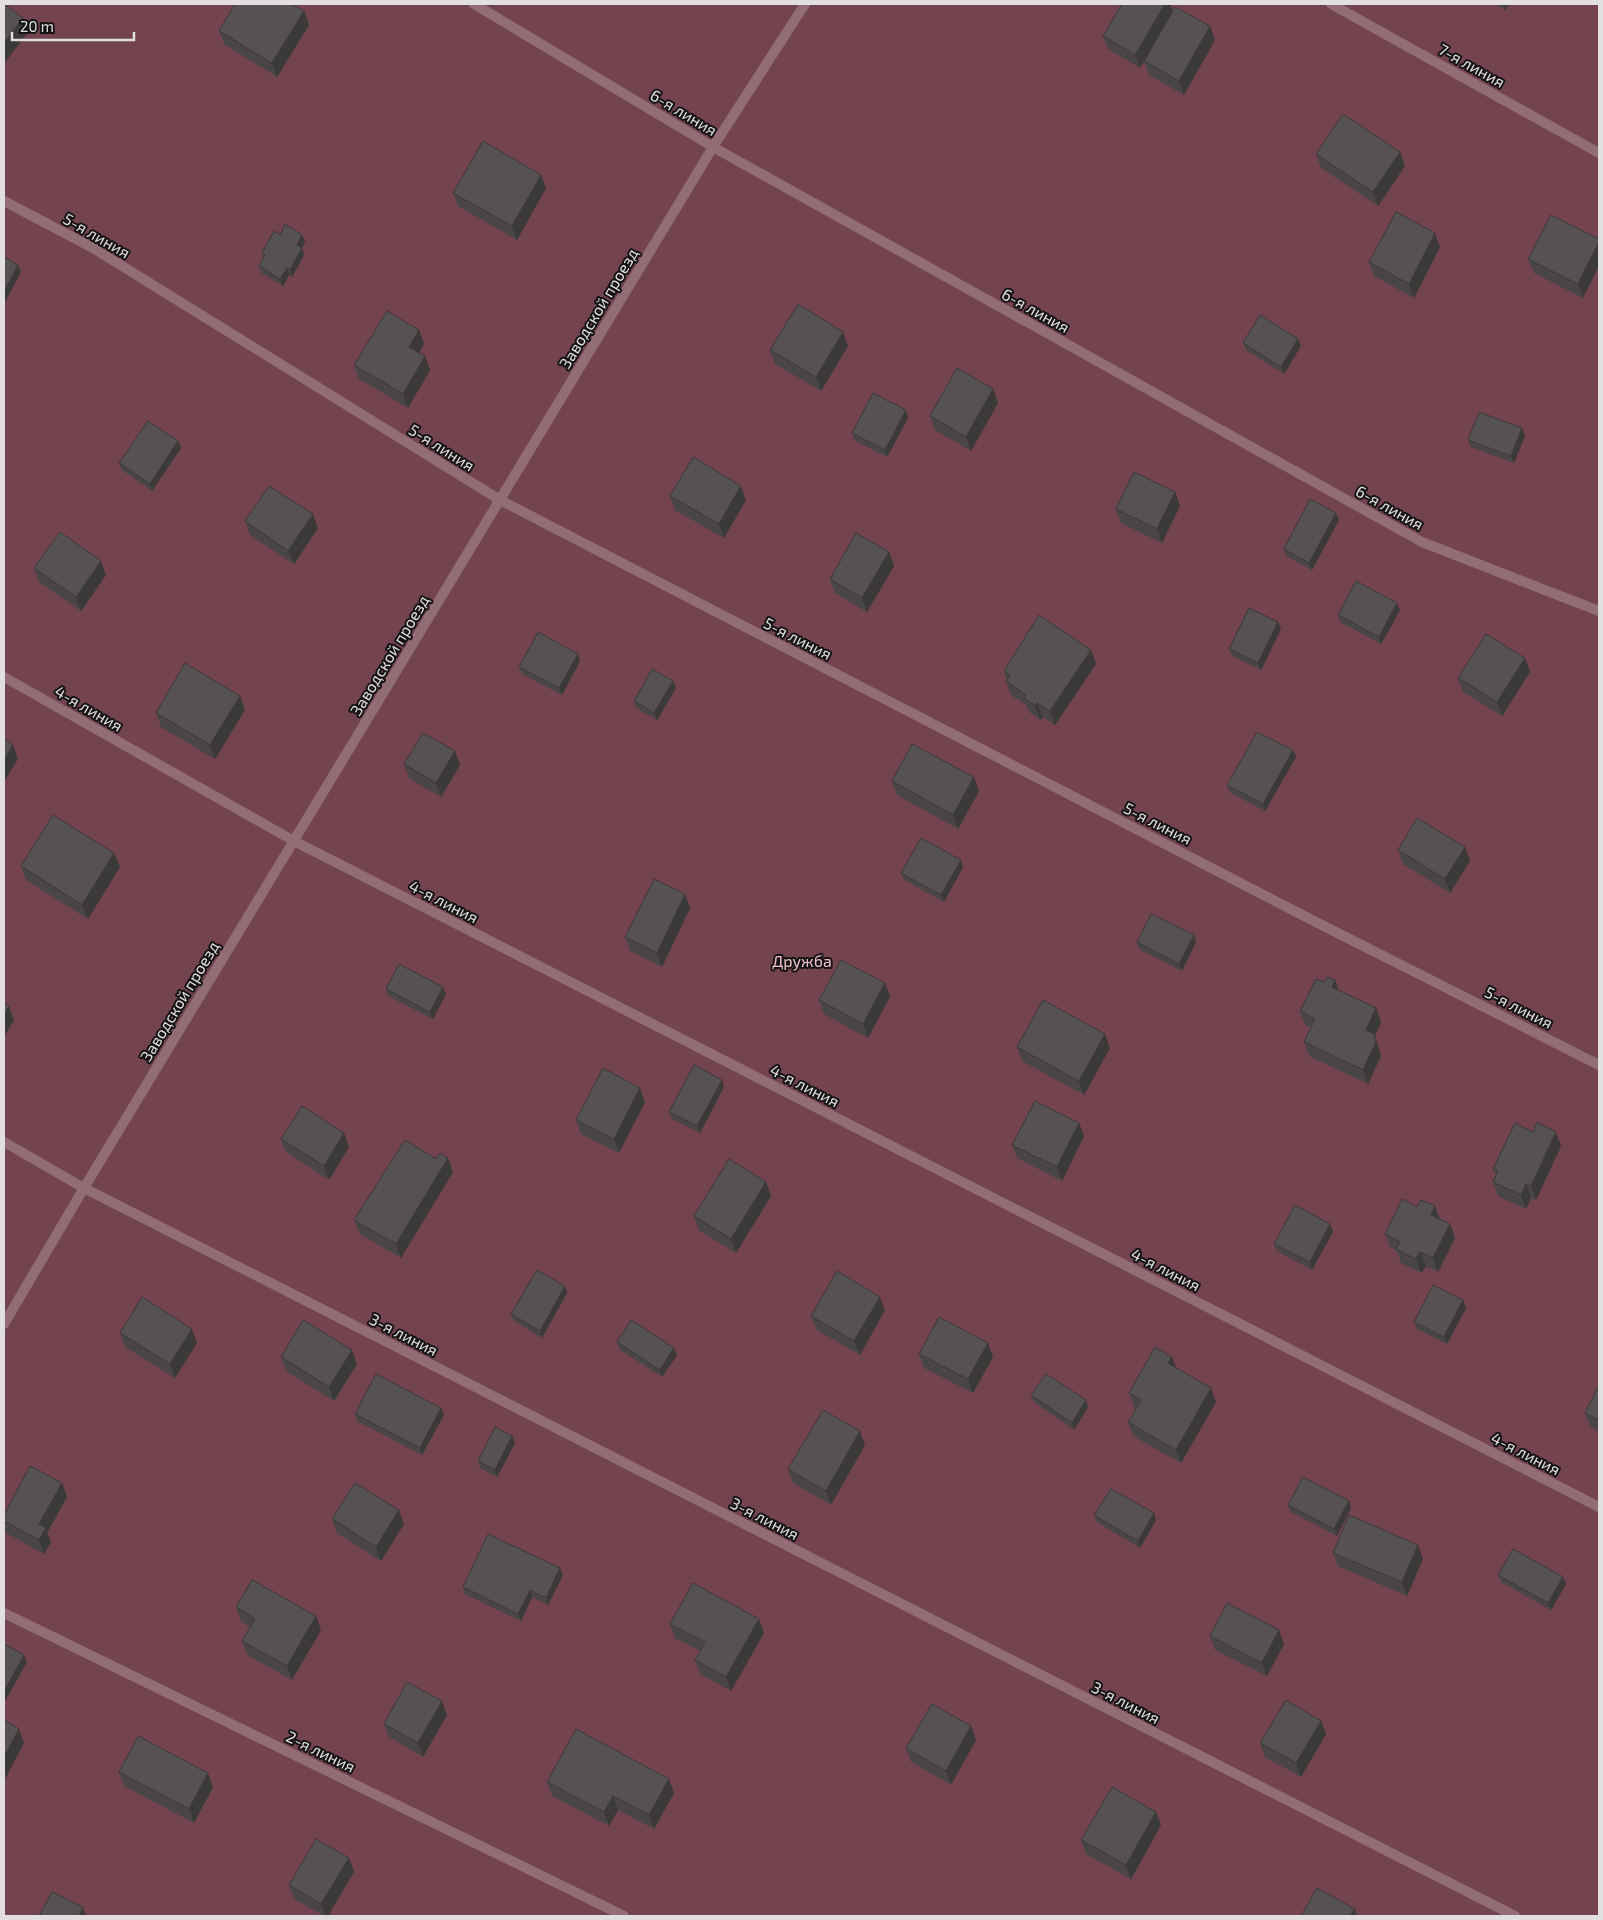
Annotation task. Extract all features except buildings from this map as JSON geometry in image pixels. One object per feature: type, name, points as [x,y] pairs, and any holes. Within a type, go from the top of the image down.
[{"type":"street","name":"6-я линия","points":[[474,4],[713,147],[1422,542],[1599,610]]},
{"type":"street","name":"Заводской проезд","points":[[4,1324],[84,1188],[713,147],[805,4]]},
{"type":"street","name":"7-я линия","points":[[1331,4],[1599,153]]},
{"type":"street","name":"5-я линия","points":[[4,201],[93,248],[500,500],[1302,914],[1599,1065]]},
{"type":"street","name":"4-я линия","points":[[4,677],[294,841],[1599,1508]]},
{"type":"street","name":"3-я линия","points":[[4,1142],[84,1188],[1515,1916]]},
{"type":"street","name":"2-я линия","points":[[4,1614],[624,1916]]},
{"type":"green space","name":"Дружба","points":[[4,4],[1599,4],[1599,1916],[4,1916]]}]
